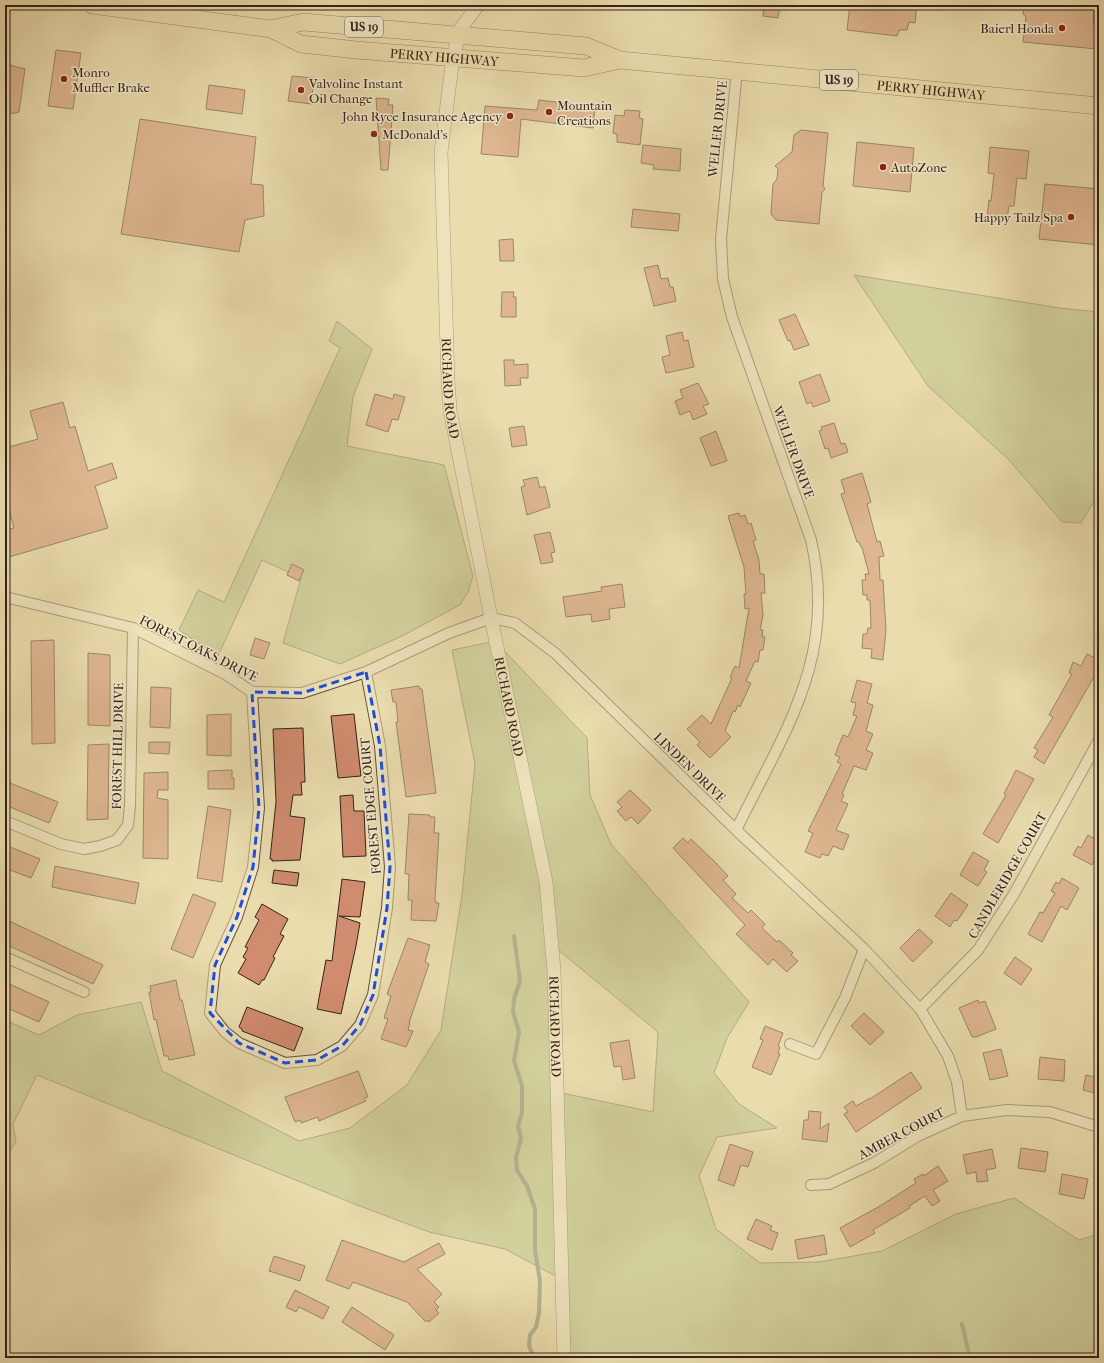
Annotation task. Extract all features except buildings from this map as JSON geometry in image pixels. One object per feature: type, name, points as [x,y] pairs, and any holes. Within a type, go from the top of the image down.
[{"type":"highway","name":"PERRY HIGHWAY","points":[[92,5],[271,29],[301,44],[356,50],[584,68],[620,60],[737,70],[1099,106]]},
{"type":"highway","name":"PERRY HIGHWAY","points":[[271,29],[303,22],[586,46],[620,60]]},
{"type":"street","name":"RICHARD ROAD","points":[[478,5],[465,22],[458,36],[453,57],[440,162],[448,380],[450,410],[491,618],[546,882],[554,970],[564,1358]]},
{"type":"street","name":"WELLER DRIVE","points":[[736,830],[793,715],[805,686],[817,640],[819,606],[817,574],[809,535],[732,317],[723,279],[721,223],[737,70]]},
{"type":"street","name":"FOREST OAKS DRIVE","points":[[5,597],[133,628],[227,676],[252,692],[302,693],[366,672],[449,633],[491,618]]},
{"type":"street","name":"LINDEN DRIVE","points":[[491,618],[515,623],[555,653],[736,830],[864,949],[920,1009],[948,1056],[957,1082],[962,1116]]},
{"type":"street","name":"FOREST HILL DRIVE","points":[[5,821],[61,844],[84,849],[100,846],[117,840],[128,825],[130,806],[133,628]]},
{"type":"street","name":"FOREST EDGE COURT","points":[[252,692],[259,808],[253,867],[237,917],[215,965],[210,1012],[225,1032],[239,1043],[262,1055],[285,1063],[317,1060],[342,1046],[360,1025],[373,996],[387,908],[390,867],[380,746],[366,672]]},
{"type":"street","name":"CANDLERIDGE COURT","points":[[920,1009],[978,950],[1014,894],[1099,740]]},
{"type":"street","points":[[790,1044],[816,1054],[846,998],[864,949]]},
{"type":"street","points":[[5,957],[84,992]]},
{"type":"street","name":"AMBER COURT","points":[[811,1185],[829,1184],[874,1163],[918,1136],[962,1116],[1007,1110],[1050,1112],[1099,1126]]},
{"type":"highlighted area","points":[[366,672],[380,746],[390,867],[387,908],[373,995],[360,1025],[342,1046],[317,1060],[285,1063],[239,1043],[210,1013],[215,965],[237,917],[253,867],[259,808],[252,692],[302,693]]},
{"type":"green space","points":[[854,275],[1060,308],[1099,312],[1099,493],[1081,523],[1062,522],[1009,460],[928,386]]},
{"type":"green space","points":[[337,321],[372,349],[353,397],[347,446],[444,465],[473,576],[468,592],[460,605],[402,636],[340,664],[283,643],[301,578],[262,560],[218,656],[179,630],[198,590],[224,602],[340,348],[329,341]]},
{"type":"green space","points":[[495,641],[587,738],[590,795],[611,844],[749,1002],[727,1038],[714,1073],[739,1104],[777,1128],[717,1137],[699,1176],[716,1229],[760,1263],[819,1262],[882,1251],[956,1214],[1014,1198],[1079,1240],[1099,1234],[1099,1358],[564,1358],[561,1279],[505,1249],[429,1232],[357,1205],[37,1075],[13,1124],[16,1142],[5,1158],[5,1020],[39,1035],[77,1015],[141,1002],[162,1071],[299,1141],[350,1128],[407,1085],[441,1030],[462,895],[475,764],[452,650]],"holes":[[[551,944],[658,1032],[653,1112],[557,1092]]]},
{"type":"waterway","points":[[514,936],[520,981],[514,999],[513,1012],[519,1032],[514,1061],[522,1086],[522,1113],[518,1126],[521,1139],[516,1157],[517,1170],[527,1186],[535,1209],[535,1251],[540,1281],[539,1313],[536,1327],[530,1335],[529,1345],[533,1357]]},
{"type":"waterway","points":[[962,1324],[970,1358]]},
{"type":"place","name":"Baierl Honda","points":[[1062,28]]},
{"type":"place","name":"Monro Muffler Brake","points":[[64,79]]},
{"type":"place","name":"Valvoline Instant Oil Change","points":[[301,90]]},
{"type":"place","name":"Mountain Creations","points":[[549,112]]},
{"type":"place","name":"John Ryce Insurance Agency","points":[[510,116]]},
{"type":"place","name":"McDonald's","points":[[374,134]]},
{"type":"place","name":"AutoZone","points":[[883,167]]},
{"type":"place","name":"Happy Tailz Spa","points":[[1071,217]]}]
